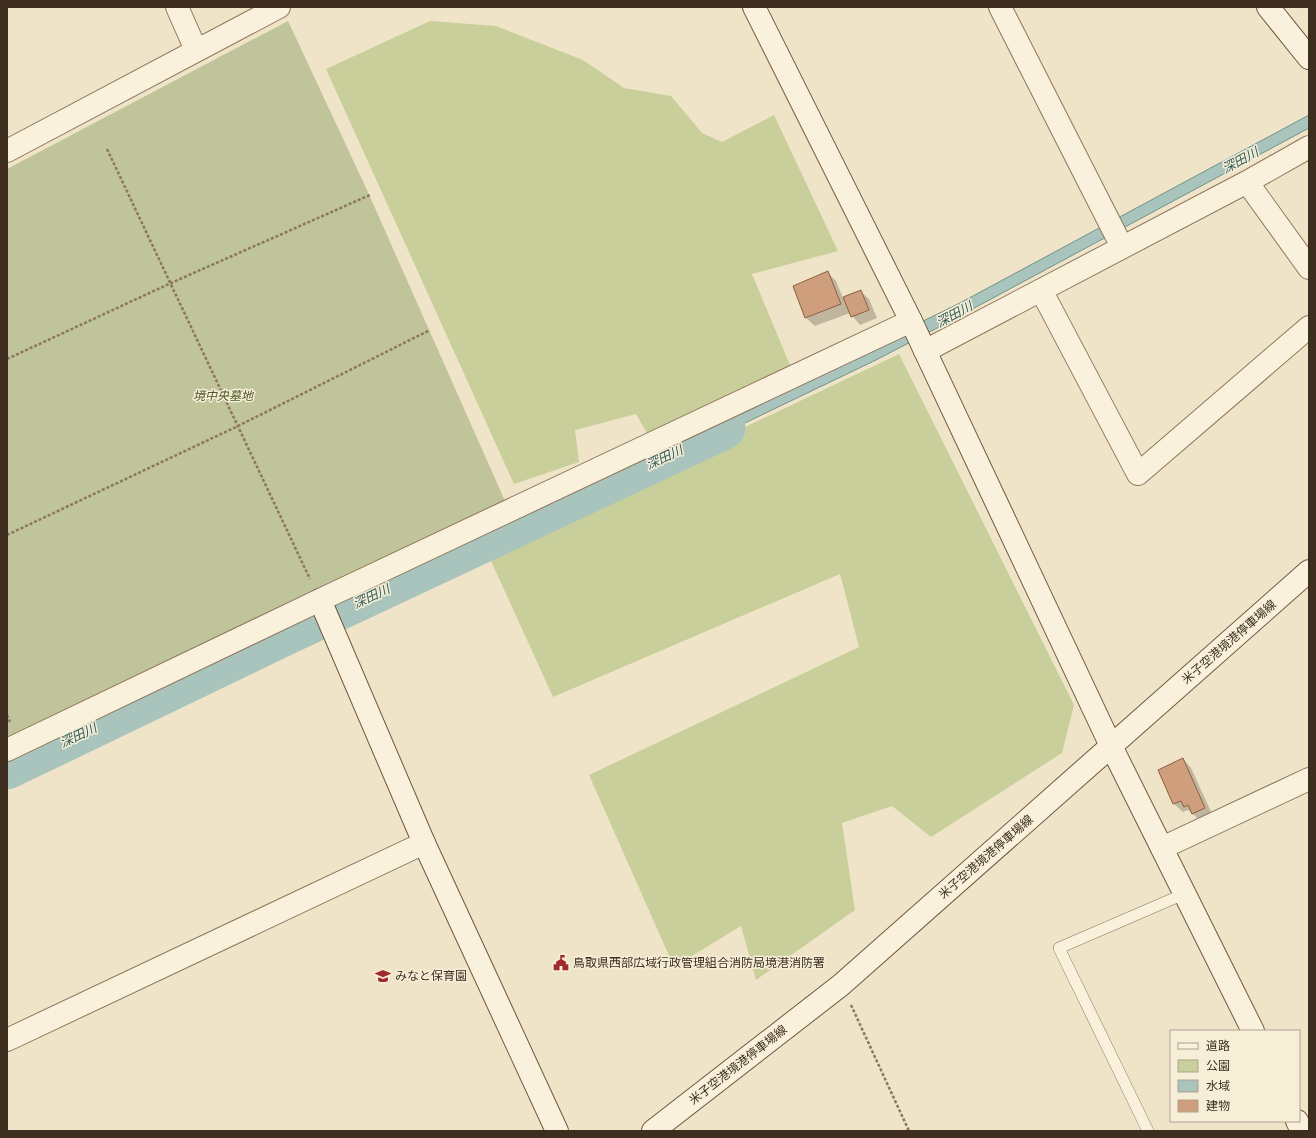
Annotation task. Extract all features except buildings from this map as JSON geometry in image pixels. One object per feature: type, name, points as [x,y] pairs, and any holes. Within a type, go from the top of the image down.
[{"type":"street","points":[[177,7],[196,50]]},
{"type":"street","points":[[7,151],[279,7]]},
{"type":"street","points":[[754,7],[911,321],[1111,746],[1252,1030]]},
{"type":"street","points":[[1000,7],[1122,247]]},
{"type":"street","points":[[1268,7],[1309,58]]},
{"type":"street","points":[[925,351],[1247,182],[1309,147]]},
{"type":"street","points":[[1247,182],[1309,268]]},
{"type":"street","points":[[1041,290],[1138,474],[1309,327]]},
{"type":"street","points":[[7,750],[320,600],[911,321]]},
{"type":"street","name":"米子空港境港停車場線","points":[[653,1131],[841,985],[1309,572]]},
{"type":"street","points":[[320,600],[424,843],[558,1131]]},
{"type":"street","points":[[1162,848],[1309,778]]},
{"type":"street","points":[[7,1040],[424,843]]},
{"type":"street","points":[[1298,1122],[1302,1131]]},
{"type":"lane","points":[[1148,1131],[1059,948],[1184,894]]},
{"type":"path","points":[[107,149],[320,600]]},
{"type":"path","points":[[7,359],[171,283],[370,195]]},
{"type":"path","points":[[7,535],[238,426],[430,330]]},
{"type":"path","points":[[841,985],[909,1131]]},
{"type":"green space","name":"境中央墓地","points":[[288,21],[367,190],[505,501],[7,738],[7,169]]},
{"type":"green space","points":[[430,21],[496,26],[583,60],[624,88],[671,96],[702,133],[722,142],[774,115],[838,251],[752,274],[790,365],[648,435],[636,414],[575,430],[579,462],[514,484],[326,69]]},
{"type":"green space","points":[[899,354],[1074,705],[1062,753],[931,837],[892,806],[842,823],[855,910],[756,980],[741,926],[674,967],[589,775],[859,647],[840,574],[553,697],[486,550]]},
{"type":"water","points":[[1309,115],[1309,128],[876,360],[672,458],[668,446],[960,303]]},
{"type":"waterway","name":"深田川","points":[[7,768],[277,638],[724,428]]},
{"type":"place","name":"鳥取県西部広域行政管理組合消防局境港消防署","points":[[561,963]]},
{"type":"place","name":"みなと保育園","points":[[383,976]]}]
